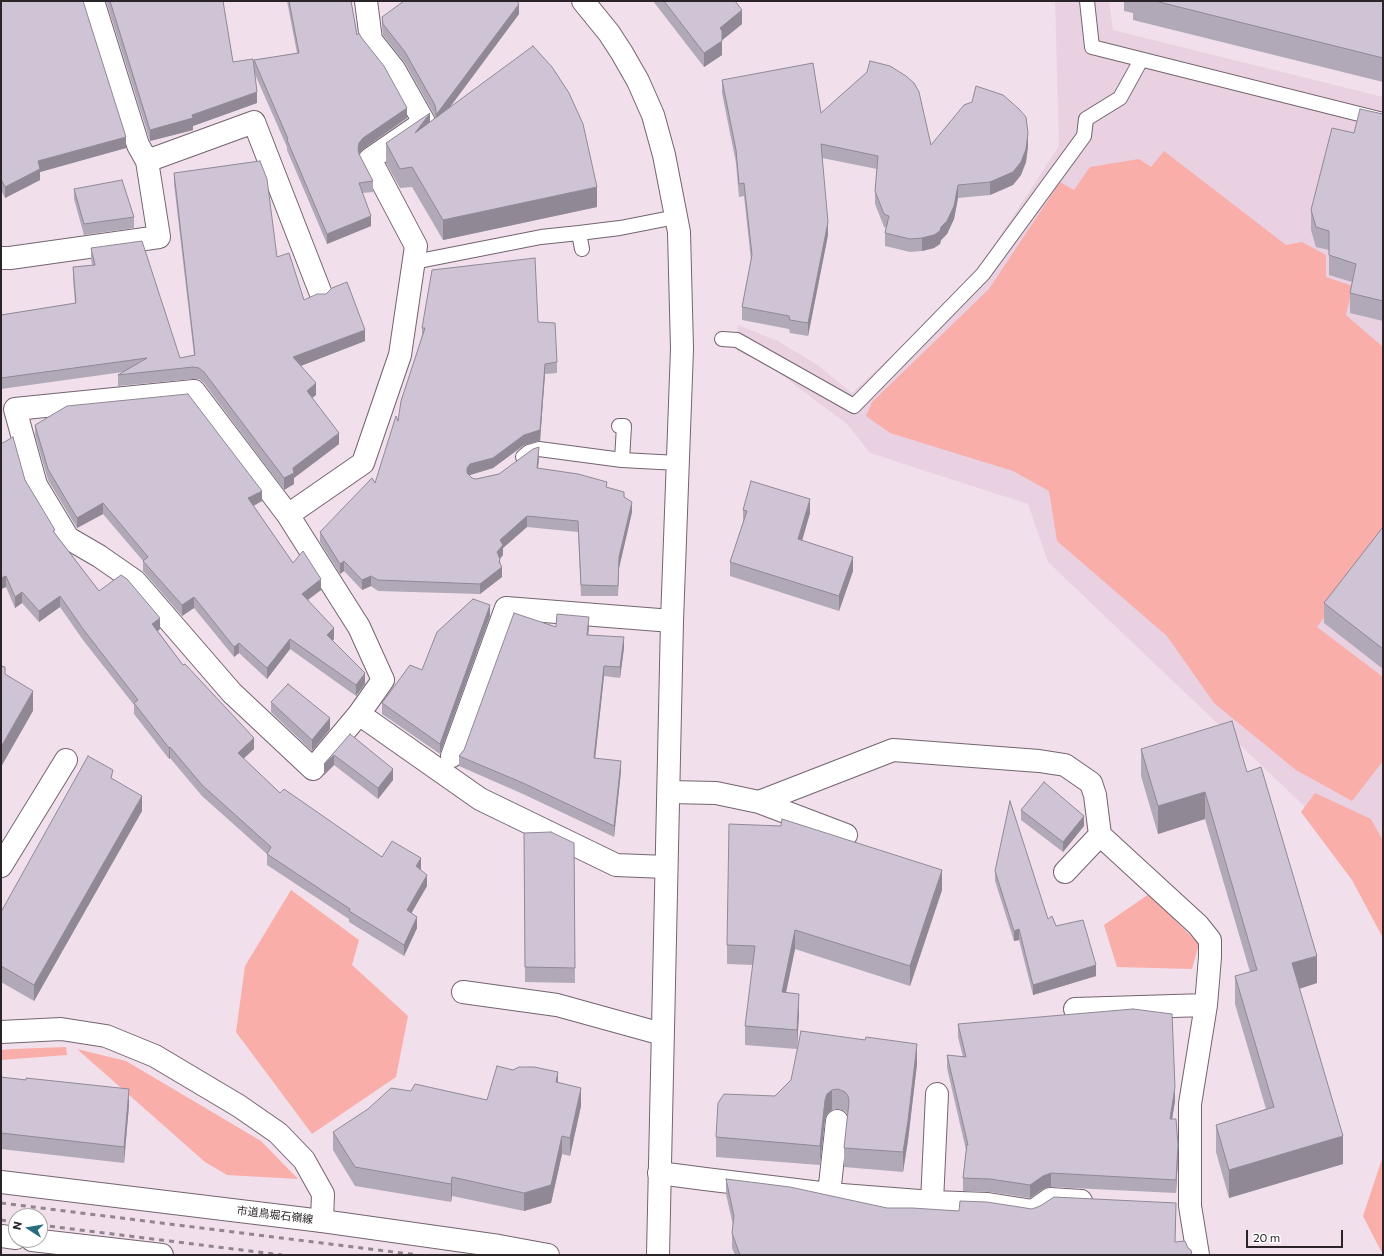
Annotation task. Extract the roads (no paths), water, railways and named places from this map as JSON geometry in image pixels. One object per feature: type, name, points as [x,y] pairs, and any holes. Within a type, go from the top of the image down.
[{"type":"street","points":[[1,258],[159,237],[147,161],[138,145],[93,1]]},
{"type":"street","points":[[288,515],[362,463],[400,354],[414,262],[416,246],[370,159],[424,122],[394,69],[371,40],[366,1]]},
{"type":"street","points":[[583,1],[609,32],[638,81],[653,114],[664,155],[679,232],[682,349],[672,621],[658,1255]]},
{"type":"street","points":[[147,161],[254,122],[321,294]]},
{"type":"street","points":[[194,391],[288,515],[359,627],[383,680],[359,714],[313,769],[232,693],[134,581],[99,556],[68,538],[36,485],[15,409],[194,391]]},
{"type":"street","points":[[452,756],[506,608],[672,621]]},
{"type":"street","points":[[359,714],[480,799],[616,865],[666,867]]},
{"type":"street","points":[[759,802],[893,750],[1039,761],[1065,765],[1090,783],[1095,795],[1100,835],[1198,925],[1210,940],[1206,1005],[1190,1104],[1190,1206],[1198,1255]]},
{"type":"street","points":[[1,866],[66,760]]},
{"type":"street","points":[[669,792],[716,793],[759,802],[846,835]]},
{"type":"street","points":[[1065,872],[1100,835]]},
{"type":"street","points":[[463,992],[557,1006],[619,1021],[662,1034]]},
{"type":"street","points":[[1075,1009],[1206,1005]]},
{"type":"street","points":[[1,1032],[61,1029],[106,1036],[155,1056],[239,1106],[278,1134],[304,1160],[323,1194],[322,1221]]},
{"type":"street","points":[[932,1202],[937,1094]]},
{"type":"street","points":[[829,1194],[837,1121]]},
{"type":"street","points":[[659,1172],[829,1194],[932,1202],[988,1204],[1033,1210],[1050,1199],[1097,1202]]},
{"type":"street","name":"市道鳥堀石嶺線","points":[[1,1182],[322,1221],[499,1246],[548,1255]]},
{"type":"street","points":[[1167,1205],[1190,1206]]},
{"type":"street","points":[[48,1245],[62,1249],[162,1255]]},
{"type":"lane","points":[[1087,1],[1092,47],[1383,120]]},
{"type":"lane","points":[[722,339],[737,340],[854,406],[983,274],[1084,136],[1086,119],[1120,98],[1141,60]]},
{"type":"lane","points":[[414,262],[541,237],[620,228],[676,217]]},
{"type":"lane","points":[[579,233],[582,249]]},
{"type":"lane","points":[[619,426],[624,426],[622,460]]},
{"type":"lane","points":[[513,464],[529,452],[539,449],[622,460],[678,463]]},
{"type":"railway","points":[[1,1203],[418,1255]]},
{"type":"railway","points":[[1,1220],[8,1221]]},
{"type":"railway","points":[[48,1226],[282,1255]]}]
